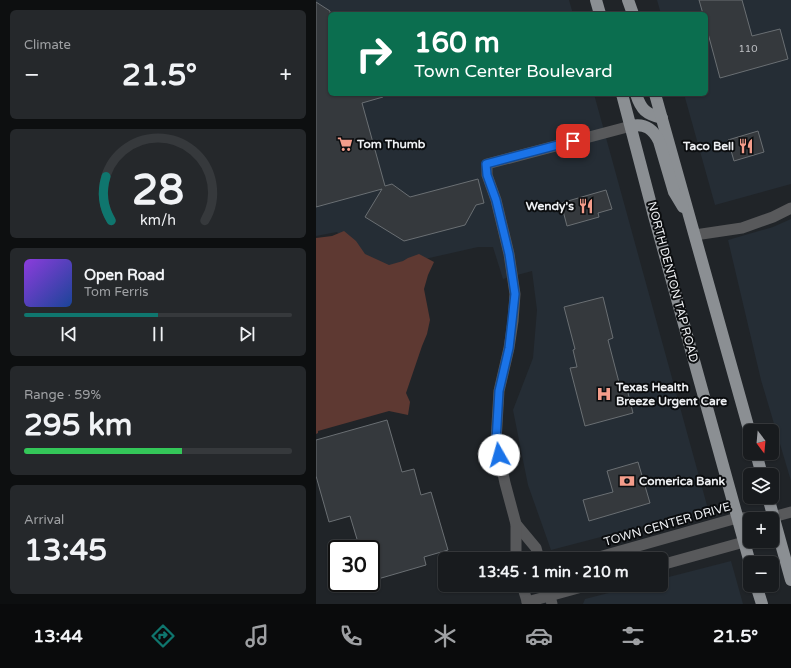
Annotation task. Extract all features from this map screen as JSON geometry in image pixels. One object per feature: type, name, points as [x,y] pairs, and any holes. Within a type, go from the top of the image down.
[{"type":"main road","points":[[596,0],[599,12]]},
{"type":"main road","points":[[628,0],[632,12]]},
{"type":"main road","name":"NORTH DENTON TAP ROAD","points":[[623,96],[737,518],[743,531]]},
{"type":"main road","points":[[637,96],[640,106],[643,109],[654,116],[662,118]]},
{"type":"main road","points":[[656,96],[748,424]]},
{"type":"main road","points":[[631,126],[643,126],[650,129],[655,134],[659,141],[674,192],[691,220]]},
{"type":"main road","points":[[779,541],[791,580]]},
{"type":"main road","points":[[758,592],[762,604]]},
{"type":"street","points":[[516,552],[516,524],[496,441],[499,391],[509,348],[515,294],[509,254],[496,200],[487,175],[486,164],[631,126]]},
{"type":"street","points":[[695,235],[742,228],[773,217],[791,208]]},
{"type":"street","name":"TOWN CENTER DRIVE","points":[[779,516],[791,512]]},
{"type":"street","name":"TOWN CENTER DRIVE","points":[[617,552],[737,518],[743,518]]},
{"type":"street","points":[[516,524],[536,548],[537,552]]},
{"type":"street","points":[[668,563],[743,540]]},
{"type":"street","points":[[524,592],[528,603],[561,592]]},
{"type":"shaded area","points":[[316,0],[569,0],[572,12],[328,12],[328,96],[595,96],[708,509],[551,550],[528,485],[513,410],[533,358],[537,310],[532,271],[503,279],[493,247],[478,247],[416,261],[394,269],[362,256],[337,232],[316,236]]},
{"type":"shaded area","points":[[657,0],[791,0],[791,184],[715,205],[685,96],[708,96],[708,12],[660,12]]},
{"type":"shaded area","points":[[791,219],[791,481],[779,441],[779,424],[774,424],[761,380],[728,240],[773,227]]},
{"type":"shaded area","points":[[344,231],[356,241],[365,254],[389,265],[419,254],[434,262],[424,289],[430,320],[427,334],[406,393],[410,402],[408,415],[389,411],[318,431],[316,434],[316,238],[332,236]]},
{"type":"shaded area","points":[[731,561],[743,604],[583,604],[585,599],[612,592],[668,592],[668,577]]},
{"type":"building","points":[[699,0],[742,0],[752,36],[780,29],[788,59],[720,78],[708,33],[708,12],[702,12]]},
{"type":"building","points":[[316,2],[330,11],[328,12],[328,96],[383,96],[362,103],[385,186],[392,184],[410,197],[478,179],[484,203],[476,205],[465,225],[404,241],[365,217],[382,189],[316,207]]},
{"type":"building","name":"Taco Bell","points":[[758,131],[764,152],[734,161],[728,140]]},
{"type":"building","name":"Wendy's","points":[[606,190],[612,209],[598,213],[599,217],[567,226],[561,203]]},
{"type":"building","points":[[603,297],[613,338],[608,340],[621,390],[627,389],[633,413],[585,426],[570,368],[577,367],[573,350],[575,349],[564,307]]},
{"type":"building","points":[[387,420],[402,472],[414,469],[421,495],[431,492],[448,550],[424,557],[426,565],[380,578],[380,540],[357,540],[350,516],[329,522],[316,476],[316,440]]},
{"type":"building","name":"Comerica Bank","points":[[638,462],[650,503],[589,521],[583,500],[613,492],[607,471]]},
{"type":"place","name":"Tom Thumb","points":[[345,144]]},
{"type":"place","name":"Taco Bell","points":[[746,146]]},
{"type":"place","name":"Wendy's","points":[[586,206]]},
{"type":"place","name":"Texas Health Breeze Urgent Care","points":[[604,394]]},
{"type":"place","name":"Comerica Bank","points":[[627,481]]},
{"type":"route","points":[[499,455],[496,441],[499,391],[509,348],[515,294],[509,254],[496,200],[487,175],[486,164],[573,141]]}]
